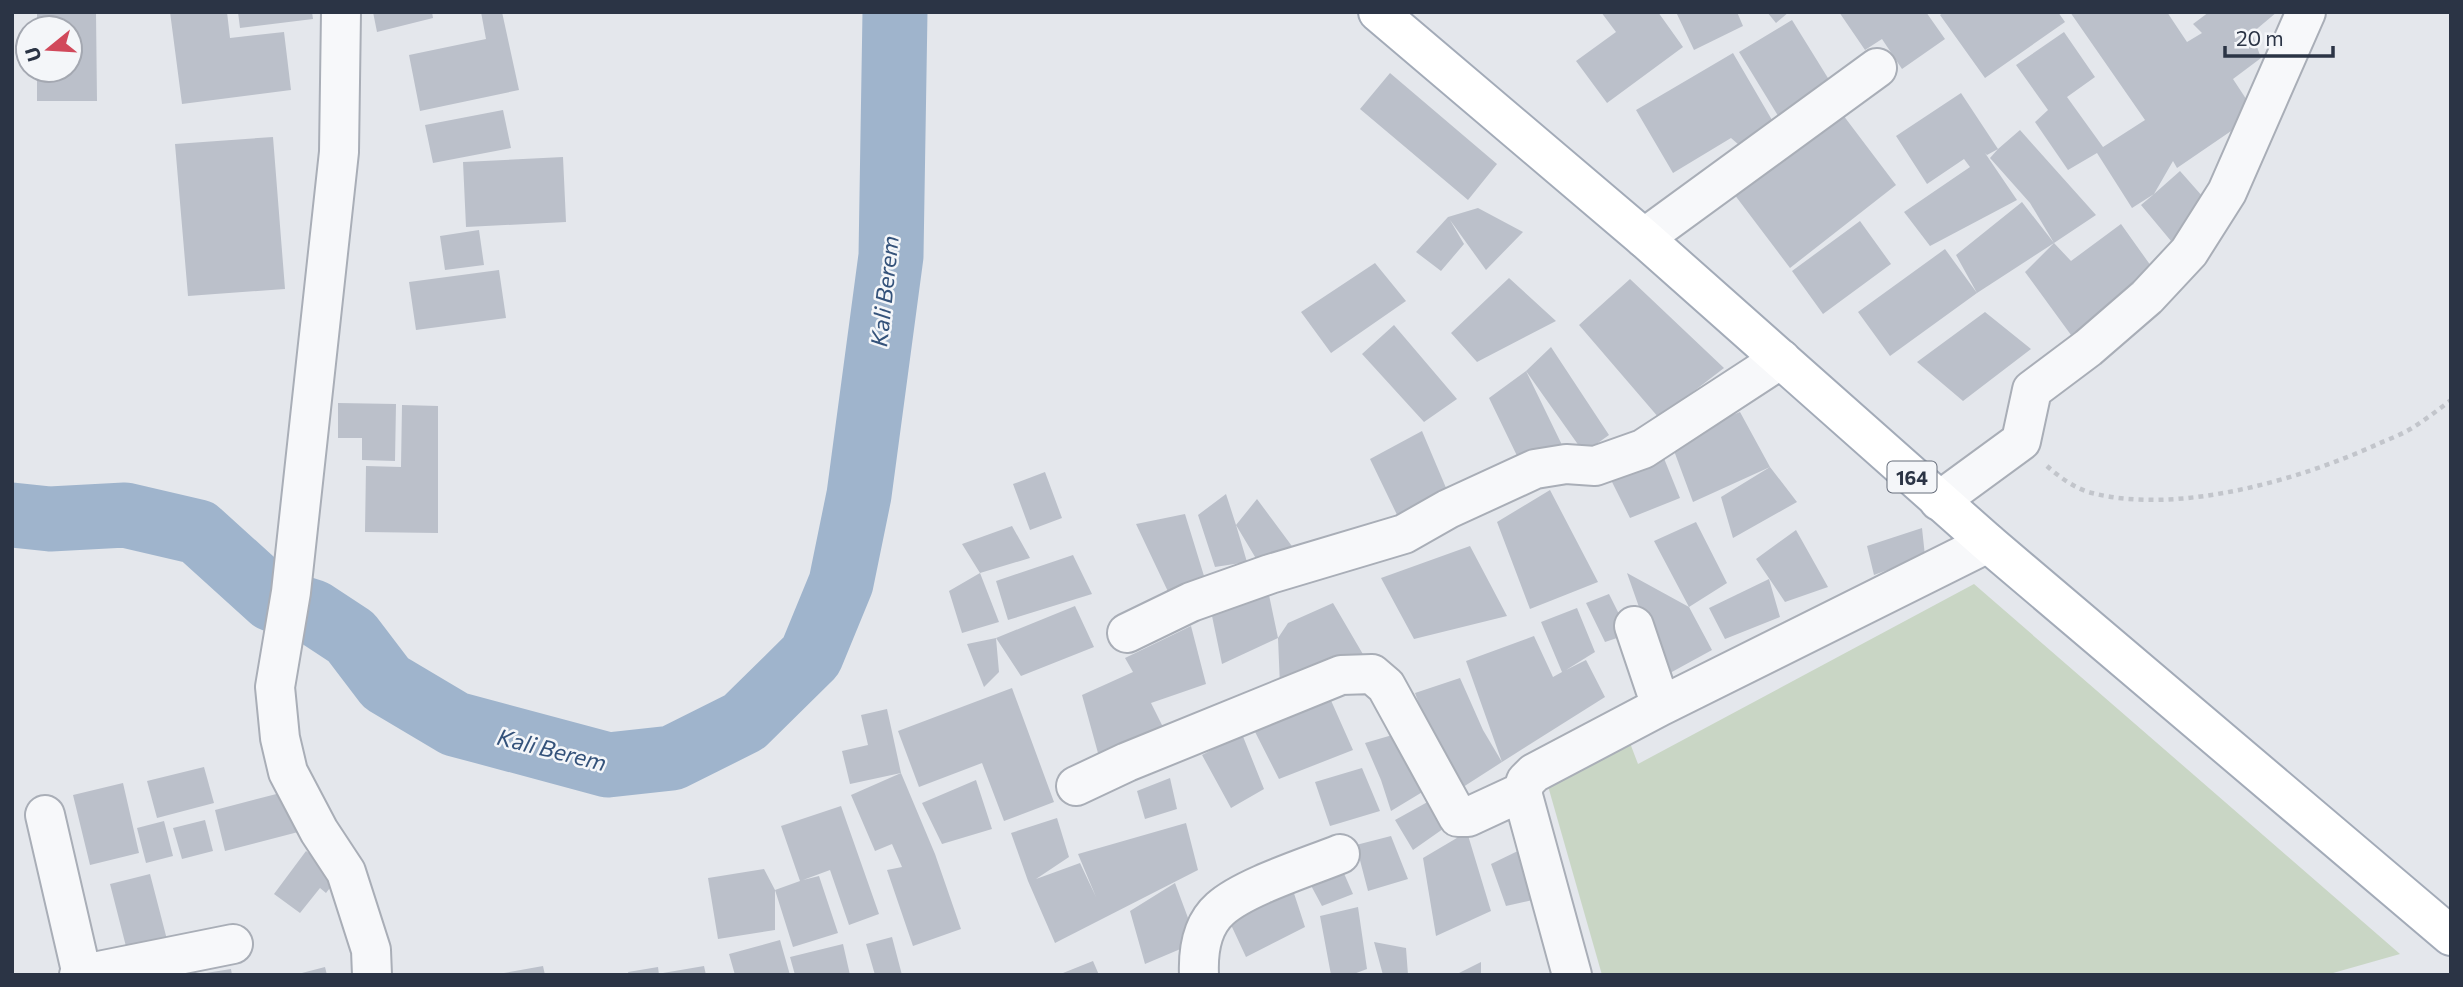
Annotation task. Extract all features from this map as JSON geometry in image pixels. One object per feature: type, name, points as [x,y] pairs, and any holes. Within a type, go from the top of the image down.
[{"type":"main road","name":"164","points":[[1378,12],[1644,238],[1987,543],[2451,936]]},
{"type":"street","points":[[341,12],[339,152],[289,603],[275,687],[280,738],[288,772],[319,831],[346,872],[371,950],[372,975]]},
{"type":"street","points":[[1939,501],[2021,441],[2032,390],[2088,348],[2147,297],[2189,252],[2227,192],[2306,12]]},
{"type":"street","points":[[1644,238],[1877,68]]},
{"type":"street","points":[[1127,633],[1191,602],[1244,583],[1404,534],[1448,509],[1535,469],[1566,464],[1595,466],[1643,449],[1781,359]]},
{"type":"street","points":[[1573,975],[1522,792],[1526,781],[1534,773],[1661,706],[1987,543]]},
{"type":"street","points":[[1634,626],[1661,706]]},
{"type":"street","points":[[1076,786],[1127,762],[1341,675],[1372,674],[1386,686],[1458,817],[1468,817],[1522,792]]},
{"type":"street","points":[[45,815],[81,975],[233,944]]},
{"type":"street","points":[[1199,975],[1198,959],[1202,936],[1219,910],[1245,893],[1340,854]]},
{"type":"path","points":[[2021,441],[2058,476],[2090,493],[2139,500],[2195,497],[2270,483],[2348,458],[2410,429],[2451,400]]},
{"type":"green space","points":[[1974,584],[2400,954],[2326,975],[1602,975],[1546,779],[1625,730],[1638,764]]},
{"type":"building","points":[[170,12],[227,12],[230,38],[284,32],[291,90],[182,104]]},
{"type":"building","points":[[238,12],[312,12],[313,19],[240,28]]},
{"type":"building","points":[[373,12],[432,12],[433,18],[377,32]]},
{"type":"building","points":[[481,12],[502,12],[519,90],[420,111],[409,55],[486,39]]},
{"type":"building","points":[[1601,12],[1658,12],[1683,47],[1607,103],[1576,61],[1616,32]]},
{"type":"building","points":[[1676,12],[1737,12],[1743,26],[1694,50]]},
{"type":"building","points":[[1767,12],[1789,12],[1776,23]]},
{"type":"building","points":[[1839,12],[1926,12],[1945,39],[1902,69],[1882,39],[1865,50]]},
{"type":"building","points":[[1944,12],[2058,12],[2065,22],[1985,78],[1940,15]]},
{"type":"building","points":[[2070,12],[2167,12],[2187,42],[2202,33],[2193,24],[2209,12],[2277,12],[2252,33],[2261,58],[2233,79],[2256,114],[2177,168],[2173,161],[2154,194],[2132,208],[2097,153],[2068,170],[2035,122],[2048,110],[2016,65],[2064,32],[2095,77],[2067,97],[2103,147],[2145,120]]},
{"type":"building","points":[[96,13],[97,101],[37,101],[37,84],[84,84],[84,14],[37,14]]},
{"type":"building","points":[[1792,20],[1836,91],[1783,124],[1739,52]]},
{"type":"building","points":[[1733,53],[1779,132],[1747,152],[1731,138],[1673,173],[1636,110]]},
{"type":"building","points":[[1390,73],[1497,164],[1468,200],[1360,109]]},
{"type":"building","points":[[1961,93],[1998,149],[1987,155],[1985,153],[2017,200],[1930,246],[1904,212],[1970,167],[1964,159],[1927,184],[1896,136]]},
{"type":"building","points":[[1837,107],[1896,185],[1790,268],[1731,190]]},
{"type":"building","points":[[503,110],[511,148],[433,163],[425,125]]},
{"type":"building","points":[[2020,130],[2096,215],[2054,243],[2030,203],[1990,158]]},
{"type":"building","points":[[273,137],[285,289],[188,296],[175,144]]},
{"type":"building","points":[[563,157],[566,222],[466,227],[463,162]]},
{"type":"building","points":[[2180,171],[2211,206],[2171,241],[2141,205]]},
{"type":"building","points":[[2022,202],[2054,243],[1977,293],[1956,255]]},
{"type":"building","points":[[1478,208],[1523,232],[1486,270],[1450,220],[1464,244],[1441,271],[1416,252],[1448,217]]},
{"type":"building","points":[[1860,221],[1891,264],[1823,314],[1792,271]]},
{"type":"building","points":[[2121,224],[2156,273],[2071,335],[2025,272],[2054,243],[2071,261]]},
{"type":"building","points":[[479,230],[484,265],[445,270],[440,236]]},
{"type":"building","points":[[1945,249],[1977,293],[1890,356],[1858,312]]},
{"type":"building","points":[[1375,263],[1406,301],[1331,353],[1301,312]]},
{"type":"building","points":[[499,270],[506,318],[416,330],[409,282]]},
{"type":"building","points":[[1509,278],[1556,321],[1477,362],[1451,333]]},
{"type":"building","points":[[1630,279],[1724,368],[1659,418],[1579,325]]},
{"type":"building","points":[[1985,312],[2031,349],[1963,401],[1917,362]]},
{"type":"building","points":[[1394,325],[1457,399],[1424,422],[1362,354]]},
{"type":"building","points":[[1551,347],[1609,435],[1584,453],[1526,371]]},
{"type":"building","points":[[1526,371],[1563,447],[1521,464],[1489,398]]},
{"type":"building","points":[[338,403],[396,404],[395,461],[362,460],[362,438],[338,438]]},
{"type":"building","points":[[402,405],[438,406],[438,533],[365,532],[366,466],[401,467]]},
{"type":"building","points":[[1740,412],[1770,467],[1693,502],[1670,440]]},
{"type":"building","points":[[1422,431],[1452,502],[1400,521],[1370,459]]},
{"type":"building","points":[[1659,446],[1680,498],[1630,518],[1608,474]]},
{"type":"building","points":[[1770,467],[1797,502],[1733,538],[1721,497]]},
{"type":"building","points":[[1045,472],[1062,518],[1030,530],[1013,484]]},
{"type":"building","points":[[1550,490],[1598,582],[1530,609],[1497,522]]},
{"type":"building","points":[[1226,494],[1247,562],[1215,567],[1198,515]]},
{"type":"building","points":[[1257,499],[1303,561],[1270,582],[1236,525]]},
{"type":"building","points":[[1185,514],[1208,589],[1172,600],[1136,524]]},
{"type":"building","points":[[1696,522],[1727,583],[1689,607],[1654,541]]},
{"type":"building","points":[[1012,526],[1030,558],[980,573],[962,544]]},
{"type":"building","points":[[1922,528],[1925,556],[1874,575],[1867,546]]},
{"type":"building","points":[[1796,530],[1828,587],[1785,602],[1756,559]]},
{"type":"building","points":[[1470,546],[1507,616],[1414,639],[1381,578]]},
{"type":"building","points":[[1073,555],[1092,594],[1008,620],[996,581]]},
{"type":"building","points":[[980,573],[999,622],[962,633],[949,591]]},
{"type":"building","points":[[1627,573],[1689,607],[1712,650],[1670,673],[1646,627]]},
{"type":"building","points":[[1769,579],[1780,617],[1725,639],[1709,608]]},
{"type":"building","points":[[1609,594],[1629,634],[1605,642],[1586,603]]},
{"type":"building","points":[[1269,595],[1278,638],[1222,664],[1212,616]]},
{"type":"building","points":[[1333,603],[1364,656],[1280,686],[1278,638],[1288,623]]},
{"type":"building","points":[[1075,606],[1094,647],[1021,676],[996,638]]},
{"type":"building","points":[[1577,608],[1595,652],[1566,670],[1586,660],[1605,697],[1502,762],[1466,661],[1534,636],[1553,677],[1562,672],[1541,622]]},
{"type":"building","points":[[1191,626],[1206,684],[1151,703],[1163,727],[1101,764],[1082,695],[1133,672],[1125,658]]},
{"type":"building","points":[[996,638],[999,672],[984,687],[967,644]]},
{"type":"building","points":[[1460,678],[1483,730],[1502,762],[1460,789],[1435,747],[1415,693]]},
{"type":"building","points":[[1012,688],[1054,802],[1004,821],[982,763],[919,787],[898,731]]},
{"type":"building","points":[[1329,696],[1353,750],[1279,779],[1249,720]]},
{"type":"building","points":[[887,709],[901,773],[850,784],[842,751],[868,745],[861,715]]},
{"type":"building","points":[[1406,731],[1429,788],[1391,811],[1365,743]]},
{"type":"building","points":[[1242,734],[1264,789],[1231,808],[1202,755]]},
{"type":"building","points":[[204,767],[214,803],[157,818],[147,781]]},
{"type":"building","points":[[1362,768],[1380,811],[1330,826],[1315,782]]},
{"type":"building","points":[[901,773],[935,854],[961,929],[913,946],[887,870],[902,867],[892,844],[875,851],[851,795]]},
{"type":"building","points":[[1170,778],[1177,809],[1145,819],[1137,791]]},
{"type":"building","points":[[976,780],[992,829],[942,844],[922,803]]},
{"type":"building","points":[[123,783],[139,853],[90,865],[73,795]]},
{"type":"building","points":[[292,790],[302,831],[225,851],[215,810]]},
{"type":"building","points":[[1433,799],[1450,824],[1413,850],[1395,820]]},
{"type":"building","points":[[841,806],[879,914],[849,925],[830,870],[803,880],[819,876],[838,933],[793,947],[775,890],[800,881],[781,826]]},
{"type":"building","points":[[1057,818],[1069,857],[1036,879],[1080,863],[1096,897],[1078,854],[1186,823],[1198,870],[1055,943],[1011,833]]},
{"type":"building","points":[[205,820],[213,851],[182,859],[173,828]]},
{"type":"building","points":[[164,821],[173,856],[146,863],[137,828]]},
{"type":"building","points":[[1467,832],[1491,911],[1436,936],[1423,858]]},
{"type":"building","points":[[1391,836],[1408,879],[1368,891],[1356,845]]},
{"type":"building","points":[[1524,848],[1537,899],[1506,906],[1491,864]]},
{"type":"building","points":[[306,851],[339,876],[326,893],[320,888],[300,913],[274,894]]},
{"type":"building","points":[[1339,862],[1353,894],[1322,906],[1301,867]]},
{"type":"building","points":[[764,869],[775,890],[775,930],[718,939],[708,878]]},
{"type":"building","points":[[150,874],[171,955],[131,966],[110,884]]},
{"type":"building","points":[[1290,881],[1305,927],[1246,957],[1225,912]]},
{"type":"building","points":[[1175,883],[1197,942],[1145,964],[1130,911]]},
{"type":"building","points":[[1358,907],[1367,969],[1351,975],[1331,975],[1320,916]]},
{"type":"building","points":[[892,937],[902,975],[875,975],[866,944]]},
{"type":"building","points":[[780,940],[790,975],[735,975],[729,954]]},
{"type":"building","points":[[1374,942],[1406,948],[1408,975],[1383,975]]},
{"type":"building","points":[[843,944],[850,975],[795,975],[790,957]]},
{"type":"building","points":[[1093,961],[1099,975],[1058,975]]},
{"type":"building","points":[[1481,962],[1481,975],[1455,975]]},
{"type":"building","points":[[543,966],[545,975],[504,975],[504,973]]},
{"type":"building","points":[[704,966],[706,975],[663,973]]},
{"type":"building","points":[[325,967],[327,975],[298,974]]},
{"type":"building","points":[[658,967],[659,975],[629,975],[628,972]]},
{"type":"building","points":[[231,969],[232,975],[206,975],[206,973]]},
{"type":"waterway","name":"Kali Berem","points":[[12,515],[50,519],[125,515],[198,532],[272,599],[313,612],[351,637],[386,683],[455,724],[608,765],[672,758],[744,722],[811,656],[841,583],[859,495],[891,256],[895,12]]}]
